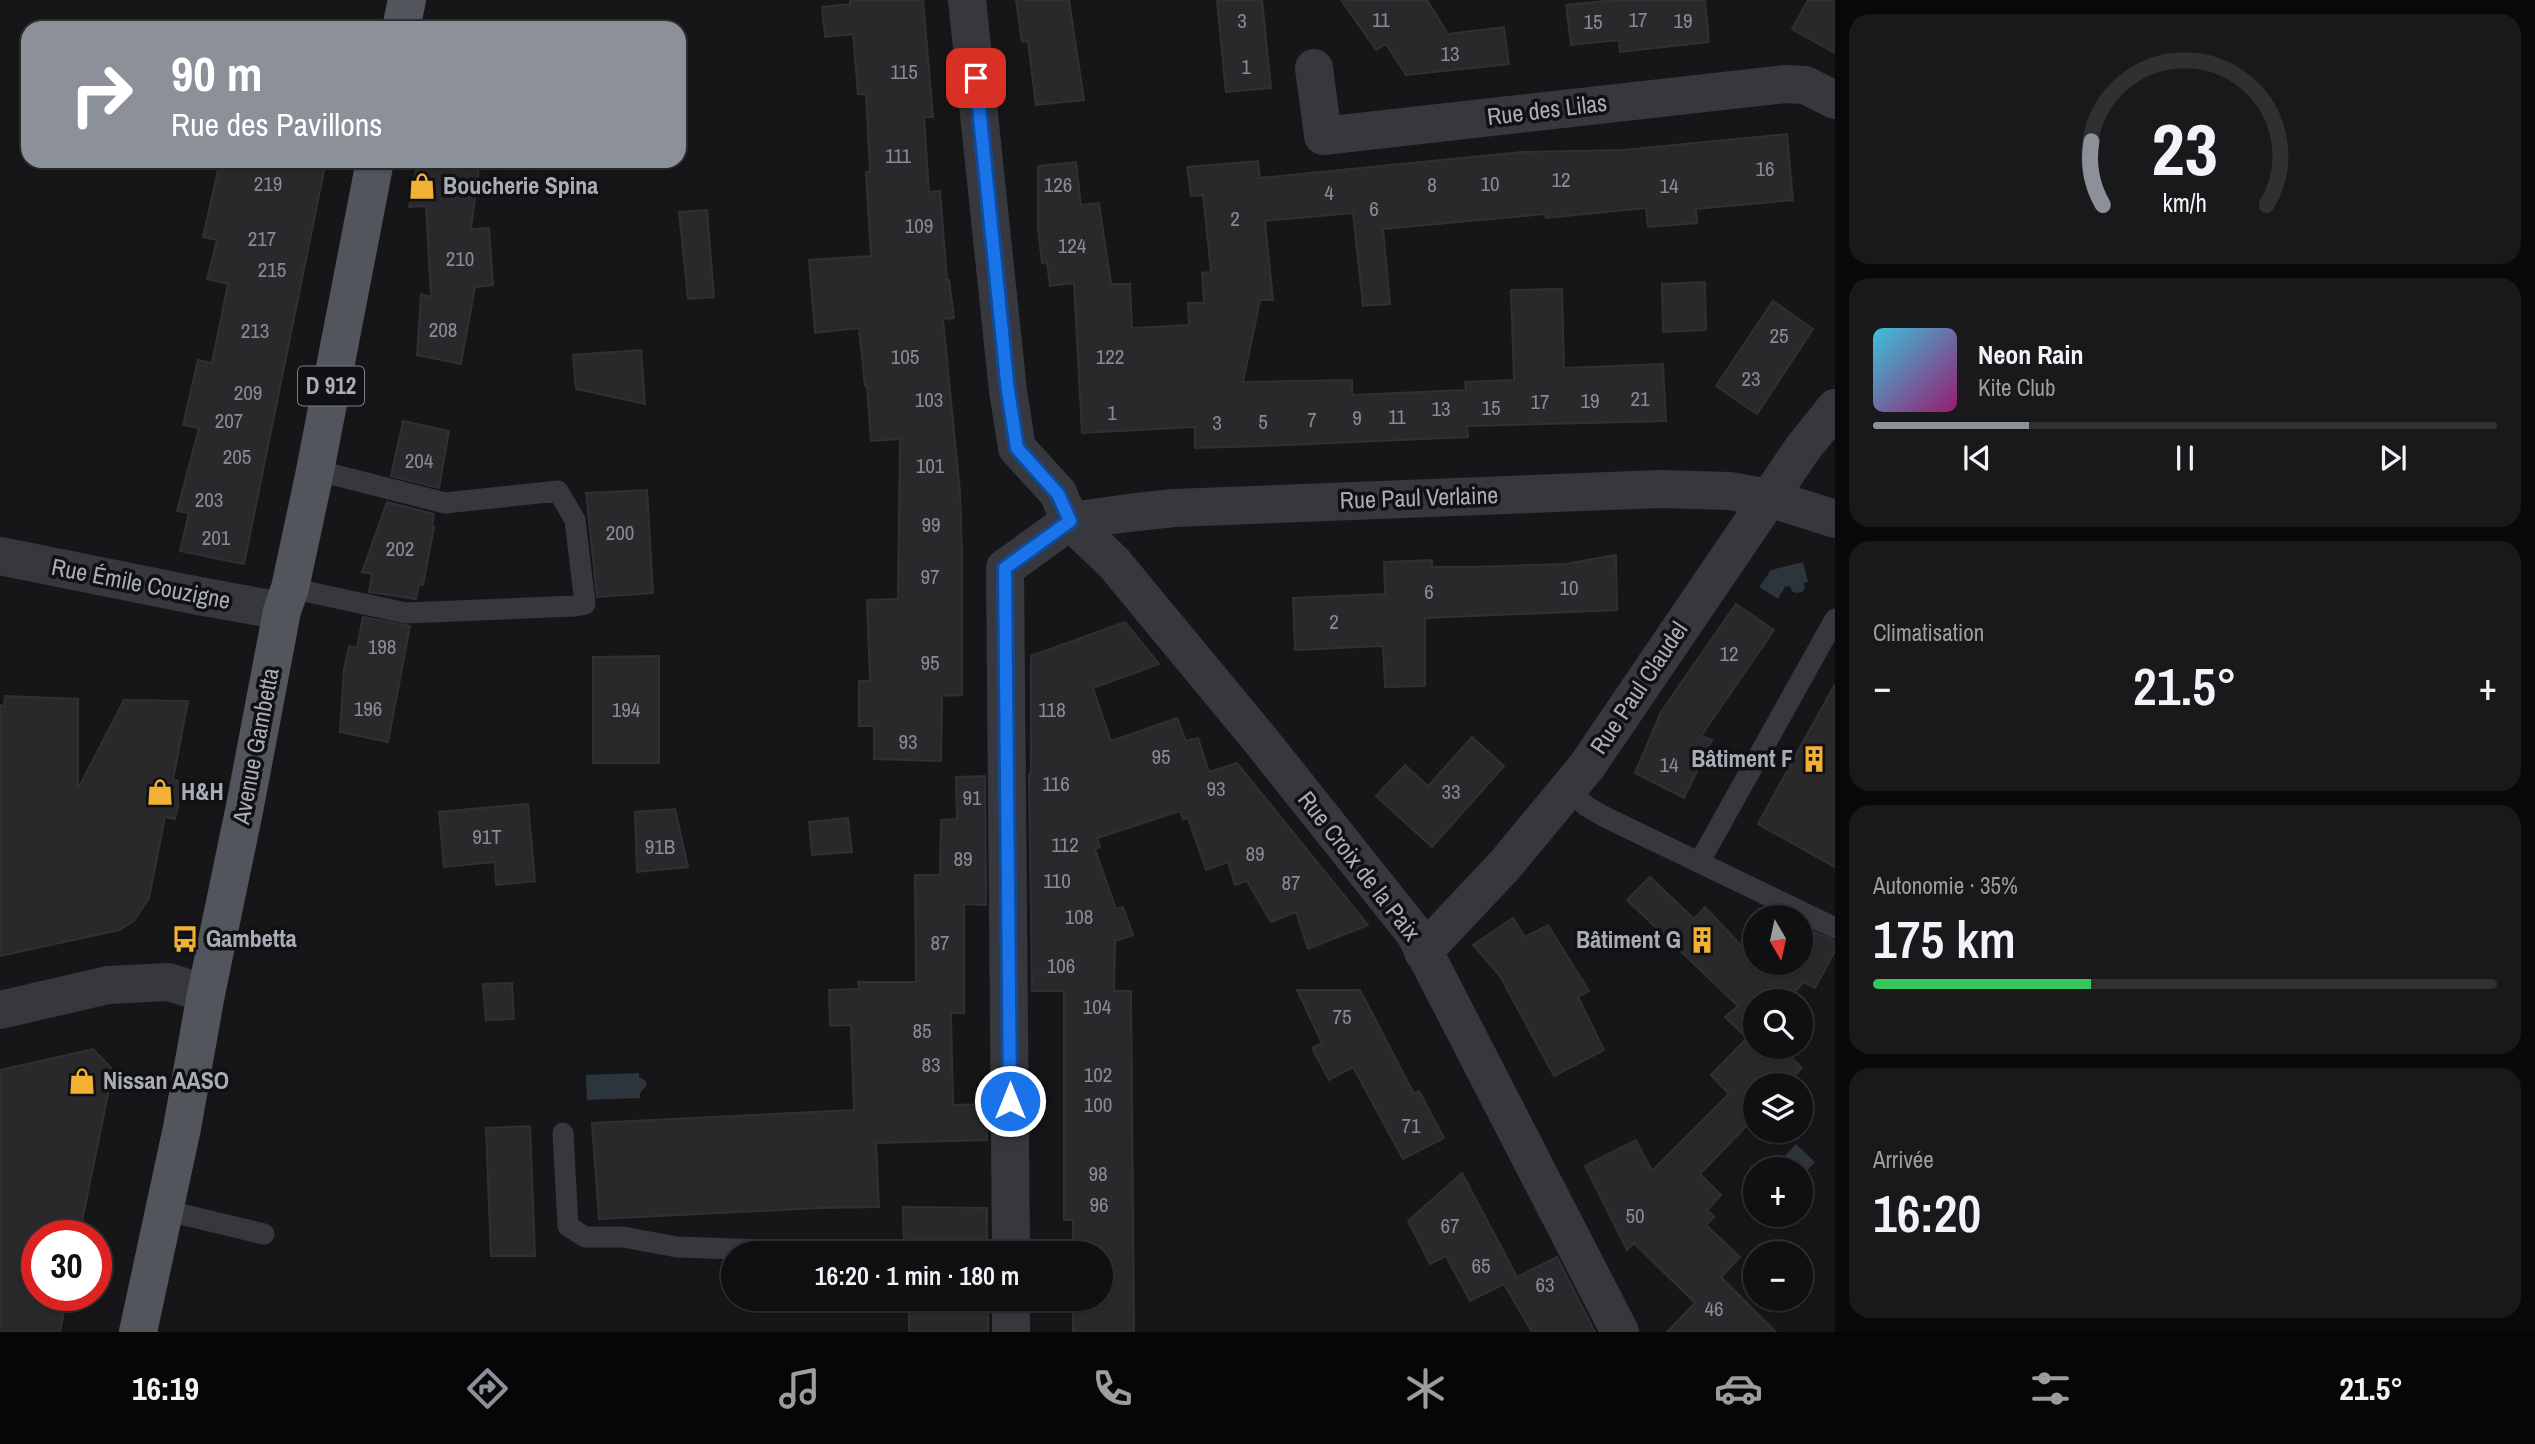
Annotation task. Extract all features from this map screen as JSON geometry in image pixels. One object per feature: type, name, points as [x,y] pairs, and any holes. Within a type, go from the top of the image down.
[{"type":"main road","points":[[402,21],[407,0]]},
{"type":"main road","name":"Avenue Gambetta","points":[[138,1332],[182,1128],[206,994],[286,599],[315,470],[374,168]]},
{"type":"street","name":"Rue Croix de la Paix","points":[[967,0],[1008,391],[1017,448],[1058,494],[1070,521],[1114,563],[1262,741],[1415,934],[1620,1332]]},
{"type":"street","name":"Rue des Lilas","points":[[1314,68],[1322,136],[1786,84],[1805,85],[1835,100]]},
{"type":"street","name":"Rue Paul Claudel","points":[[1423,952],[1506,865],[1587,766],[1803,448],[1835,408]]},
{"type":"street","name":"Rue Paul Verlaine","points":[[1070,521],[1174,508],[1660,489],[1730,491],[1769,498],[1835,519]]},
{"type":"street","points":[[1011,1241],[1005,568],[1070,521]]},
{"type":"street","name":"Rue Émile Couzigne","points":[[0,556],[199,596],[286,599]]},
{"type":"street","points":[[0,1010],[108,985],[169,982],[206,994]]},
{"type":"street","points":[[1011,1311],[1011,1332]]},
{"type":"lane","points":[[286,599],[405,613],[585,604],[575,520],[558,491],[445,503],[315,470]]},
{"type":"lane","points":[[1700,861],[1835,619]]},
{"type":"lane","points":[[1568,788],[1586,806],[1605,817],[1835,928]]},
{"type":"lane","points":[[563,1133],[568,1226],[585,1237],[623,1237],[677,1247],[721,1248]]},
{"type":"lane","points":[[164,1210],[264,1234]]},
{"type":"shaded area","points":[[1803,562],[1808,582],[1804,583],[1802,592],[1796,593],[1790,586],[1785,587],[1778,599],[1759,587],[1771,570]]},
{"type":"shaded area","points":[[639,1073],[639,1077],[645,1080],[647,1085],[640,1093],[640,1098],[587,1100],[586,1075]]},
{"type":"shaded area","points":[[1796,1144],[1810,1157],[1784,1157]]},
{"type":"building","points":[[850,0],[923,0],[933,117],[924,117],[929,192],[940,191],[947,280],[954,318],[943,319],[960,492],[962,554],[962,695],[942,696],[941,761],[874,759],[874,726],[859,726],[859,681],[870,681],[867,600],[898,599],[900,439],[871,441],[859,328],[815,333],[809,260],[871,256],[866,172],[870,172],[866,94],[858,94],[853,34],[825,37],[822,7],[850,4]]},
{"type":"building","points":[[1016,0],[1069,0],[1084,100],[1036,105],[1028,41],[1022,42]]},
{"type":"building","points":[[1217,0],[1262,0],[1271,88],[1226,92]]},
{"type":"building","points":[[1341,0],[1427,0],[1448,34],[1504,27],[1509,64],[1406,75],[1386,44],[1376,50]]},
{"type":"building","points":[[1614,0],[1705,0],[1709,42],[1620,52],[1619,40],[1571,45],[1566,5]]},
{"type":"building","points":[[1808,0],[1835,0],[1835,53],[1792,29]]},
{"type":"building","points":[[1787,134],[1793,200],[1696,209],[1697,223],[1648,227],[1646,208],[1383,229],[1390,304],[1363,306],[1353,213],[1265,221],[1273,300],[1260,300],[1243,382],[1352,380],[1352,395],[1466,390],[1465,382],[1514,380],[1511,290],[1562,289],[1564,368],[1663,364],[1666,421],[1467,426],[1468,437],[1195,448],[1195,427],[1082,433],[1074,283],[1050,286],[1047,262],[1042,263],[1038,229],[1038,166],[1076,162],[1081,205],[1099,203],[1111,284],[1130,284],[1132,328],[1189,325],[1188,303],[1204,303],[1202,273],[1211,272],[1203,195],[1191,196],[1187,167],[1258,161],[1260,178],[1522,152],[1623,150]]},
{"type":"building","points":[[218,168],[325,168],[244,564],[180,551],[189,513],[177,511],[199,428],[183,425],[198,360],[212,363],[228,284],[207,279],[217,240],[203,237]]},
{"type":"building","points":[[417,168],[479,168],[471,229],[489,228],[493,285],[475,287],[461,364],[417,355],[421,294],[431,297],[426,206],[409,207]]},
{"type":"building","points":[[707,210],[714,297],[688,299],[679,212]]},
{"type":"building","points":[[1705,282],[1706,330],[1663,332],[1662,284]]},
{"type":"building","points":[[1773,301],[1813,329],[1757,414],[1716,386]]},
{"type":"building","points":[[641,350],[645,404],[576,389],[573,355]]},
{"type":"building","points":[[403,421],[449,431],[439,488],[391,476]]},
{"type":"building","points":[[647,490],[653,593],[597,597],[586,493]]},
{"type":"building","points":[[387,502],[434,514],[423,585],[419,584],[416,599],[369,592],[372,574],[362,572]]},
{"type":"building","points":[[1616,555],[1617,610],[1425,618],[1425,686],[1385,687],[1383,646],[1295,650],[1293,598],[1385,594],[1384,562],[1432,560],[1432,567],[1472,567],[1565,564]]},
{"type":"building","points":[[1736,604],[1774,630],[1701,736],[1712,740],[1684,798],[1635,773],[1661,712]]},
{"type":"building","points":[[363,617],[410,626],[388,742],[340,732],[344,670],[349,646],[357,648]]},
{"type":"building","points":[[1125,622],[1159,664],[1093,688],[1111,741],[1177,718],[1186,741],[1198,738],[1209,772],[1237,763],[1368,925],[1308,949],[1296,912],[1271,922],[1247,881],[1235,885],[1228,862],[1206,870],[1188,818],[1183,819],[1180,811],[1097,838],[1100,847],[1095,849],[1116,909],[1123,907],[1133,935],[1115,941],[1114,991],[1131,991],[1134,1332],[1073,1332],[1073,1311],[1113,1311],[1113,1241],[1073,1241],[1073,1220],[1064,1220],[1064,991],[1032,991],[1029,774],[1031,656]]},
{"type":"building","points":[[659,656],[659,763],[593,763],[593,657]]},
{"type":"building","name":"Bâtiment F","points":[[1835,684],[1835,867],[1758,824]]},
{"type":"building","points":[[5,696],[78,699],[78,789],[124,700],[188,701],[173,780],[183,782],[175,819],[165,817],[149,898],[134,921],[119,930],[0,956],[0,705],[4,707]]},
{"type":"building","points":[[1472,737],[1504,766],[1432,847],[1376,796],[1405,765],[1428,786]]},
{"type":"building","points":[[985,776],[986,905],[964,904],[964,1013],[951,1013],[953,1105],[986,1104],[987,1140],[876,1143],[879,1207],[599,1219],[592,1123],[854,1110],[851,1025],[830,1026],[829,990],[859,989],[858,982],[916,982],[915,875],[940,875],[941,820],[957,819],[956,777]]},
{"type":"building","points":[[528,804],[535,881],[496,885],[495,862],[444,867],[439,812]]},
{"type":"building","points":[[675,809],[688,867],[637,872],[635,812]]},
{"type":"building","points":[[848,818],[852,852],[812,855],[809,822]]},
{"type":"building","points":[[1650,877],[1694,919],[1705,907],[1743,948],[1743,975],[1813,975],[1813,931],[1835,941],[1835,951],[1815,988],[1804,982],[1797,989],[1743,989],[1743,1034],[1725,1017],[1738,1006],[1627,900]]},
{"type":"building","points":[[1513,918],[1525,937],[1548,925],[1589,991],[1578,997],[1604,1050],[1554,1076],[1500,976],[1473,945]]},
{"type":"building","points":[[512,983],[514,1019],[486,1020],[483,984]]},
{"type":"building","points":[[1297,990],[1360,990],[1414,1094],[1419,1091],[1444,1138],[1403,1159],[1353,1067],[1329,1080],[1312,1048],[1322,1043]]},
{"type":"building","points":[[1743,1042],[1743,1059],[1793,1059],[1802,1068],[1797,1073],[1743,1073],[1743,1129],[1700,1174],[1721,1195],[1707,1210],[1714,1217],[1706,1225],[1740,1257],[1721,1277],[1743,1299],[1743,1311],[1755,1311],[1776,1332],[1667,1332],[1695,1303],[1634,1243],[1627,1250],[1585,1166],[1636,1140],[1652,1171],[1729,1094],[1711,1075]]},
{"type":"building","points":[[93,1049],[113,1070],[82,1220],[21,1220],[21,1311],[64,1311],[60,1332],[0,1332],[0,1070]]},
{"type":"building","points":[[530,1126],[535,1256],[491,1256],[486,1128]]},
{"type":"building","points":[[1462,1173],[1517,1277],[1557,1257],[1595,1332],[1532,1332],[1504,1284],[1470,1301],[1446,1256],[1430,1264],[1408,1221]]},
{"type":"building","points":[[903,1207],[987,1208],[987,1241],[904,1241]]},
{"type":"building","points":[[909,1311],[988,1311],[988,1332],[909,1332]]},
{"type":"place","name":"Boucherie Spina","points":[[422,186]]},
{"type":"place","name":"Bâtiment F","points":[[1814,759]]},
{"type":"place","name":"H&H","points":[[160,792]]},
{"type":"place","name":"Gambetta","points":[[185,939]]},
{"type":"place","name":"Bâtiment G","points":[[1702,940]]},
{"type":"place","name":"Nissan AASO","points":[[82,1081]]},
{"type":"route","points":[[976,78],[1008,391],[1017,448],[1058,494],[1070,521],[1005,568],[1010,1101]]}]
